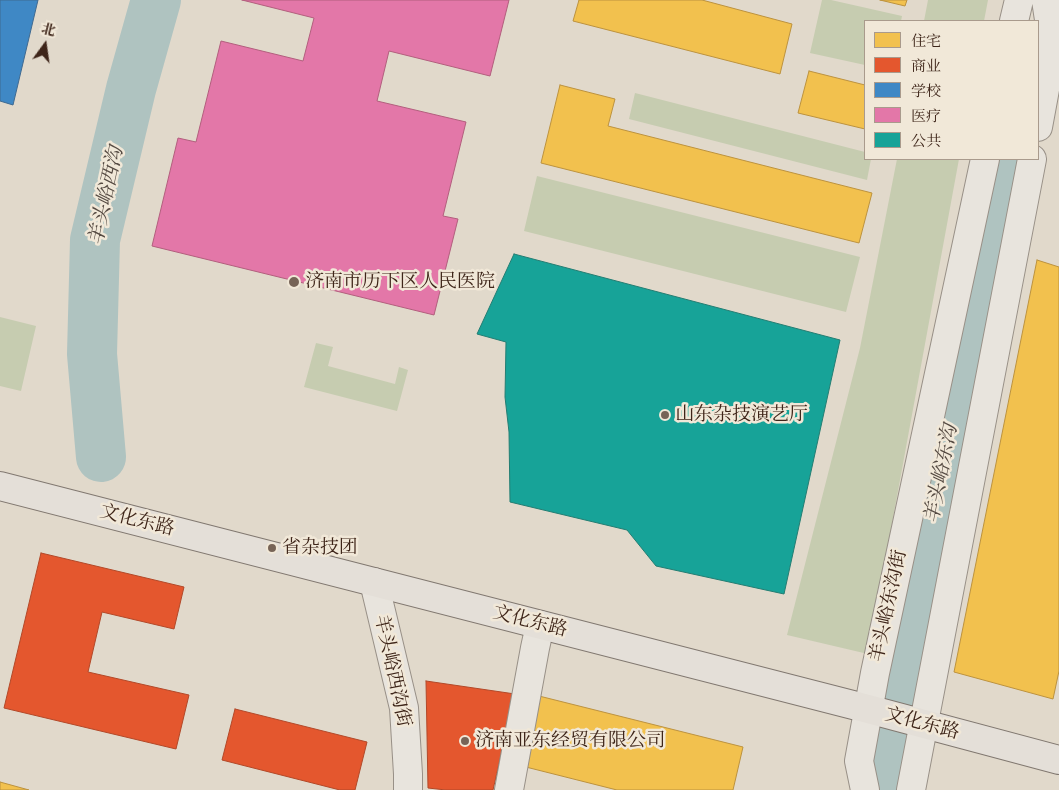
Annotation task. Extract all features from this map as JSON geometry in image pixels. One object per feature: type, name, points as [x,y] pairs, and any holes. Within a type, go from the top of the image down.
[{"type":"main road","name":"文化东路","points":[[0,486],[1059,760]]},
{"type":"street","points":[[1014,20],[1019,0]]},
{"type":"street","points":[[1039,122],[1054,46],[1046,0]]},
{"type":"street","name":"羊头峪东沟街","points":[[865,790],[859,761],[868,710],[985,160]]},
{"type":"street","points":[[911,790],[922,724],[1032,160]]},
{"type":"street","name":"羊头峪西沟街","points":[[374,582],[404,708],[408,790]]},
{"type":"street","points":[[509,790],[540,625]]},
{"type":"green space","points":[[822,0],[831,0],[902,16],[901,20],[864,20],[864,65],[810,53]]},
{"type":"green space","points":[[928,0],[988,0],[984,20],[924,20]]},
{"type":"green space","points":[[635,93],[864,152],[864,160],[871,160],[867,180],[629,119]]},
{"type":"green space","points":[[897,160],[959,160],[868,654],[787,635],[860,348]]},
{"type":"green space","points":[[537,176],[860,257],[846,312],[524,231]]},
{"type":"green space","points":[[0,317],[36,326],[21,391],[0,386]]},
{"type":"green space","points":[[316,343],[333,347],[328,366],[395,384],[399,367],[408,370],[397,411],[304,387]]},
{"type":"building: 住宅","points":[[579,0],[702,0],[792,24],[780,74],[573,21]]},
{"type":"building: 住宅","points":[[880,0],[907,0],[905,6]]},
{"type":"building: 住宅","points":[[809,71],[864,85],[864,129],[798,113]]},
{"type":"building: 住宅","points":[[560,85],[615,99],[608,126],[872,193],[859,243],[541,163]]},
{"type":"building: 住宅","points":[[1037,260],[1059,267],[1059,671],[1053,699],[954,672]]},
{"type":"building: 住宅","points":[[531,694],[743,747],[733,790],[617,790],[514,764]]},
{"type":"building: 住宅","points":[[0,782],[29,790],[0,790]]},
{"type":"building: 商业","points":[[41,553],[184,587],[174,629],[102,612],[88,672],[189,695],[176,749],[4,708]]},
{"type":"building: 商业","name":"济南亚东经贸有限公司","points":[[426,681],[515,694],[493,790],[428,788]]},
{"type":"building: 商业","points":[[235,709],[367,742],[355,790],[340,790],[222,760]]},
{"type":"building: 学校","points":[[0,0],[38,0],[13,105],[0,101]]},
{"type":"building: 医疗","points":[[242,0],[509,0],[490,76],[389,51],[377,101],[466,122],[443,216],[458,219],[434,315],[152,246],[178,138],[196,142],[221,41],[303,61],[314,18]]},
{"type":"building: 公共","name":"山东杂技演艺厅","points":[[514,254],[840,340],[784,594],[656,566],[627,530],[510,502],[509,432],[505,397],[506,342],[477,334]]},
{"type":"waterway","name":"羊头峪西沟","points":[[101,457],[92,354],[95,240],[131,89],[156,0]]},
{"type":"waterway","name":"羊头峪东沟","points":[[878,790],[885,747],[1005,160]]},
{"type":"place","name":"济南市历下区人民医院","points":[[294,282]]},
{"type":"place","name":"山东杂技演艺厅","points":[[665,415]]},
{"type":"place","name":"省杂技团","points":[[272,548]]},
{"type":"place","name":"济南亚东经贸有限公司","points":[[465,741]]}]
